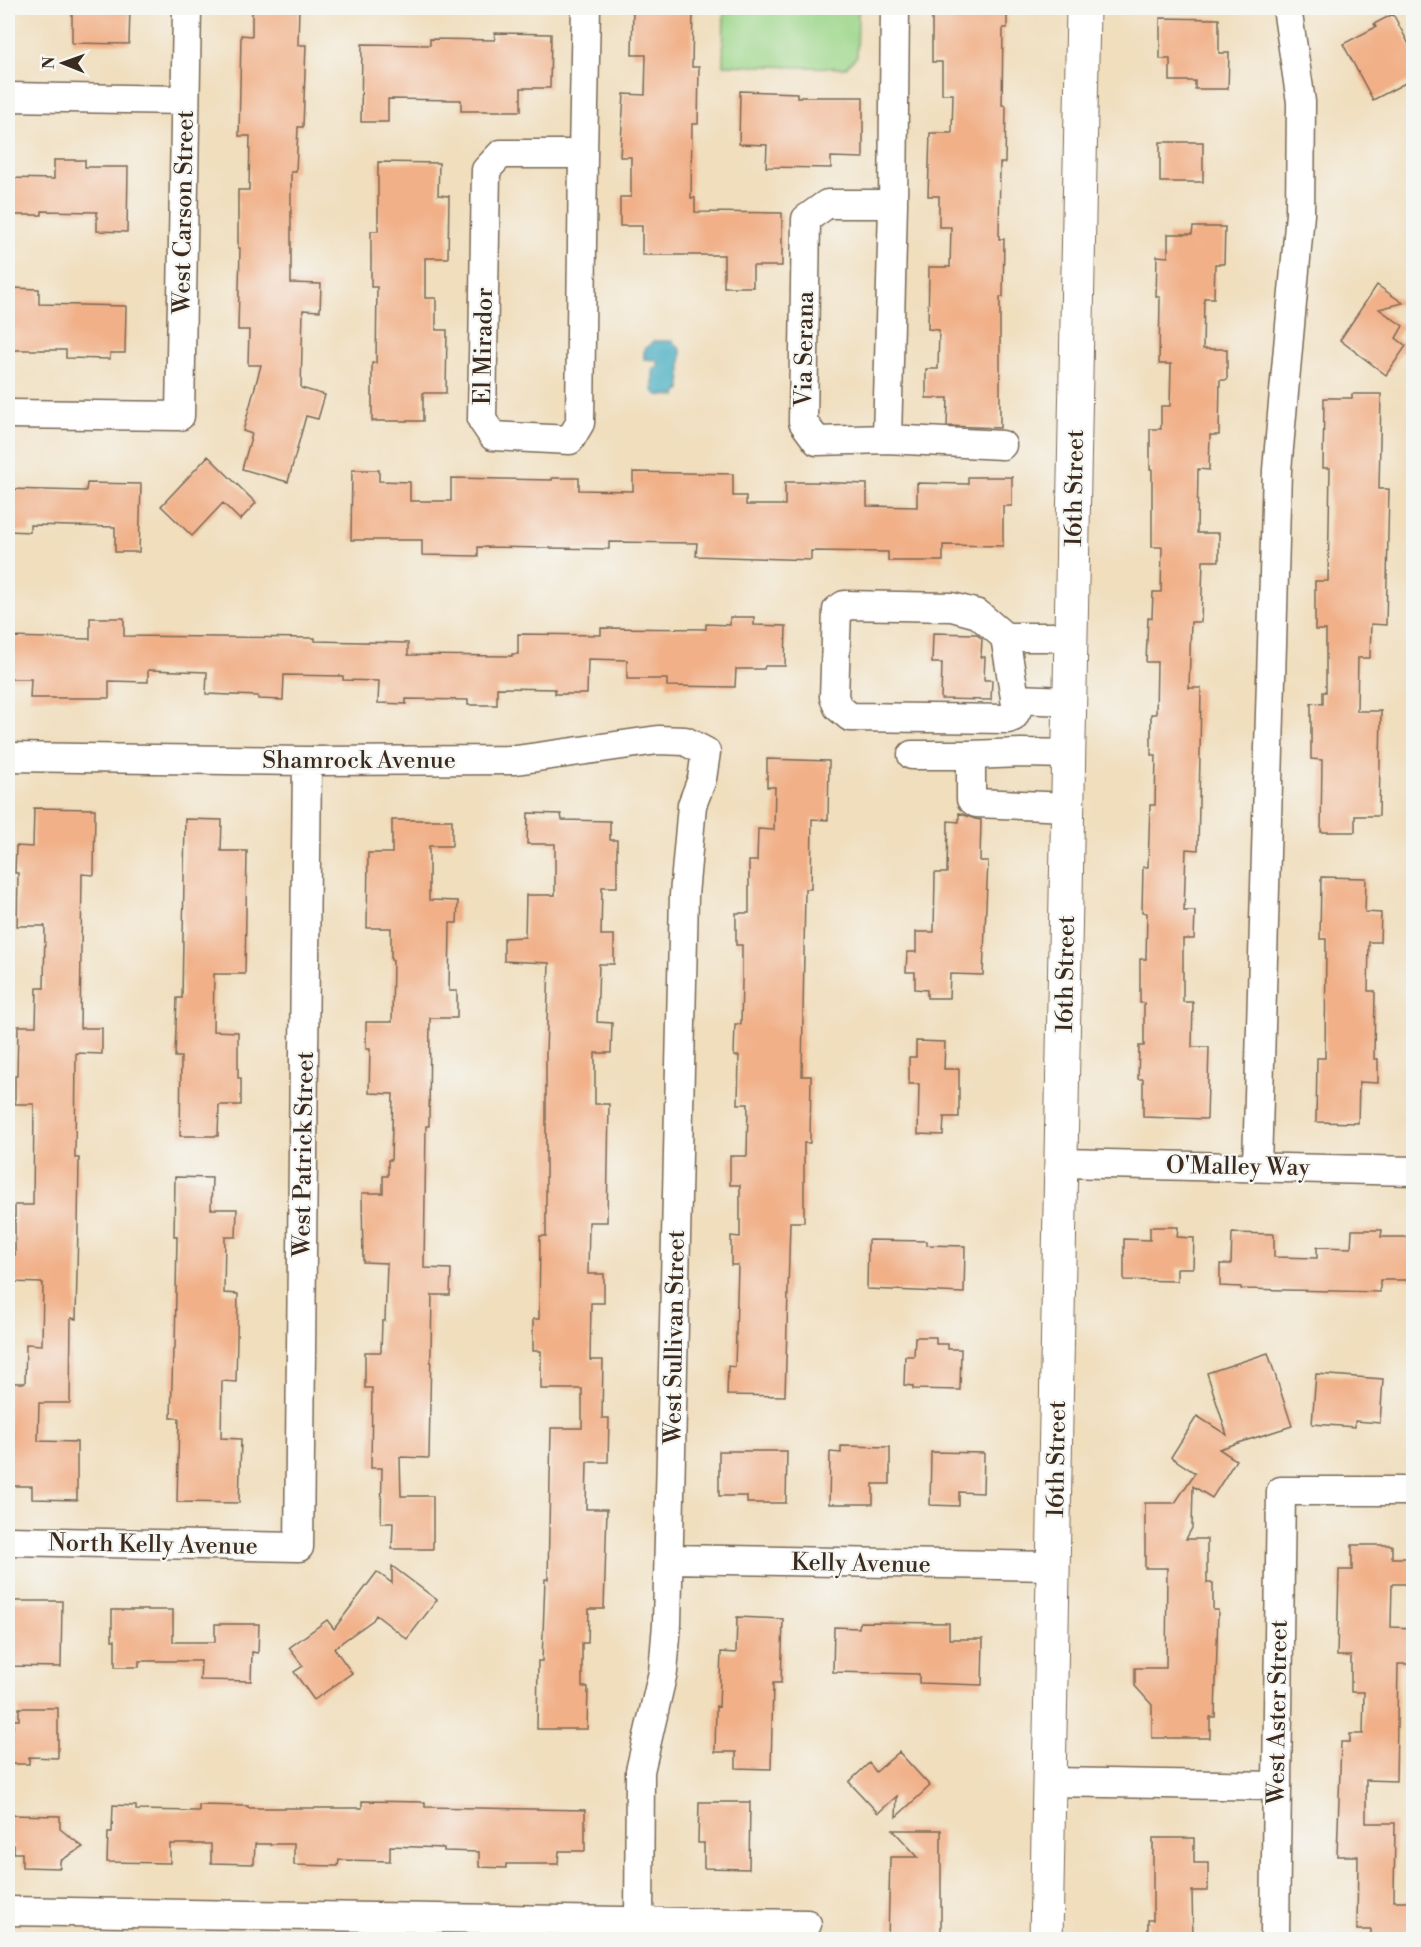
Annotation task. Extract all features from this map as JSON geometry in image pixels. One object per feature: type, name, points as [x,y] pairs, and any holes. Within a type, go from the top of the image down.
[{"type":"main road","name":"16th Street","points":[[1046,1940],[1083,8]]},
{"type":"street","name":"West Carson Street","points":[[8,414],[180,416],[187,8]]},
{"type":"street","name":"El Mirador","points":[[583,154],[501,154],[486,170],[482,420],[493,436],[570,440],[580,423],[586,8]]},
{"type":"street","points":[[895,8],[887,439],[1002,445]]},
{"type":"street","points":[[1257,1166],[1276,470],[1300,214],[1301,102],[1287,8]]},
{"type":"street","points":[[8,97],[185,100]]},
{"type":"street","name":"Via Serana","points":[[887,439],[817,441],[803,422],[806,219],[827,204],[893,204]]},
{"type":"street","points":[[844,605],[952,607],[978,614],[1005,637],[1017,710],[1013,717],[1008,719],[850,717],[838,707],[834,697],[837,610],[844,605]]},
{"type":"street","points":[[1005,637],[1071,637]]},
{"type":"street","points":[[1015,699],[1070,700]]},
{"type":"street","name":"Shamrock Avenue","points":[[8,756],[307,761],[516,760],[658,740],[686,741],[706,752]]},
{"type":"street","name":"West Sullivan Street","points":[[639,1921],[640,1771],[663,1672],[667,1624],[684,895],[692,805],[702,779],[706,752]]},
{"type":"street","points":[[912,754],[1070,754]]},
{"type":"street","points":[[971,755],[971,799],[975,803],[1069,807]]},
{"type":"street","name":"West Patrick Street","points":[[299,1547],[307,761]]},
{"type":"street","name":"O'Malley Way","points":[[1062,1163],[1413,1171]]},
{"type":"street","name":"West Aster Street","points":[[1275,1932],[1281,1491],[1413,1491]]},
{"type":"street","name":"North Kelly Avenue","points":[[8,1541],[299,1547]]},
{"type":"street","name":"Kelly Avenue","points":[[669,1559],[1054,1566]]},
{"type":"street","points":[[1050,1782],[1276,1786]]},
{"type":"street","points":[[8,1911],[807,1924]]},
{"type":"green space","points":[[724,8],[855,8],[858,11],[857,56],[845,68],[723,65]]},
{"type":"water","points":[[654,341],[672,341],[681,350],[681,389],[676,396],[658,395],[653,391],[653,368],[658,368],[658,360],[644,359],[644,349]]},
{"type":"building","points":[[72,8],[130,8],[129,44],[72,43]]},
{"type":"building","points":[[252,8],[299,8],[298,45],[306,45],[303,127],[298,127],[296,172],[291,172],[291,283],[321,284],[320,311],[303,310],[301,388],[325,395],[318,419],[306,416],[288,482],[242,469],[252,434],[243,431],[261,365],[248,365],[249,330],[238,330],[240,248],[238,248],[238,190],[249,190],[250,136],[239,136],[241,35],[252,36]]},
{"type":"building","points":[[633,8],[693,8],[692,67],[699,67],[698,124],[692,124],[691,198],[695,198],[695,212],[782,213],[782,266],[753,266],[753,287],[724,287],[724,255],[642,255],[642,226],[620,226],[620,197],[631,197],[631,157],[620,157],[624,94],[645,95],[646,55],[632,55]]},
{"type":"building","points":[[932,8],[1007,8],[1007,28],[1003,28],[1002,105],[1006,106],[1005,163],[1000,163],[999,239],[1004,239],[1003,297],[1000,297],[1000,428],[947,426],[948,398],[926,398],[926,369],[938,369],[939,330],[928,329],[929,267],[950,267],[951,227],[939,227],[939,196],[928,196],[930,133],[952,133],[953,94],[942,94],[942,62],[932,62]]},
{"type":"building","points":[[1393,14],[1413,52],[1413,79],[1373,100],[1343,44],[1376,27],[1374,24]]},
{"type":"building","points":[[1160,18],[1219,19],[1219,53],[1229,53],[1228,89],[1195,89],[1195,81],[1170,81],[1170,59],[1160,59]]},
{"type":"building","points":[[495,33],[551,34],[550,88],[521,88],[521,111],[461,111],[461,100],[388,99],[388,122],[361,122],[362,44],[430,45],[430,39],[495,40]]},
{"type":"building","points":[[740,91],[797,93],[797,97],[863,97],[863,158],[831,157],[831,168],[766,167],[767,145],[739,144]]},
{"type":"building","points":[[1160,142],[1203,142],[1203,182],[1160,182]]},
{"type":"building","points":[[54,160],[85,160],[85,167],[128,167],[127,232],[97,231],[97,212],[42,211],[42,215],[8,215],[8,178],[54,179]]},
{"type":"building","points":[[378,162],[439,163],[438,195],[449,196],[448,258],[425,258],[425,298],[436,298],[436,330],[447,330],[446,393],[423,393],[423,421],[372,421],[372,363],[376,363],[377,287],[371,287],[371,231],[378,231]]},
{"type":"building","points":[[1193,227],[1225,227],[1224,264],[1215,264],[1214,298],[1204,298],[1203,349],[1227,349],[1227,380],[1220,380],[1219,435],[1210,435],[1209,470],[1198,469],[1197,533],[1219,533],[1219,561],[1203,561],[1201,622],[1191,622],[1189,688],[1201,688],[1200,756],[1198,850],[1186,849],[1184,911],[1195,911],[1194,939],[1183,939],[1183,1002],[1193,1002],[1192,1047],[1209,1047],[1207,1119],[1143,1117],[1143,1079],[1138,1079],[1139,1046],[1144,1046],[1144,1003],[1140,1003],[1140,959],[1146,959],[1147,913],[1142,912],[1143,867],[1148,867],[1150,805],[1155,805],[1156,755],[1151,755],[1151,714],[1156,714],[1157,662],[1146,662],[1148,618],[1152,618],[1153,592],[1161,592],[1162,547],[1152,547],[1150,429],[1161,429],[1161,406],[1170,406],[1171,364],[1159,364],[1160,297],[1156,297],[1157,256],[1168,257],[1168,234],[1192,234]]},
{"type":"building","points":[[1377,285],[1403,303],[1379,309],[1403,326],[1396,338],[1406,346],[1386,375],[1340,340]]},
{"type":"building","points":[[12,288],[39,289],[39,304],[126,306],[125,353],[110,353],[110,359],[66,358],[66,350],[8,350],[8,300],[12,300]]},
{"type":"building","points":[[1352,394],[1381,394],[1379,489],[1389,489],[1386,625],[1371,624],[1370,658],[1358,658],[1357,711],[1381,711],[1379,816],[1355,816],[1355,832],[1321,832],[1322,760],[1311,759],[1311,703],[1323,704],[1323,692],[1326,692],[1326,630],[1315,630],[1315,581],[1328,581],[1330,468],[1323,468],[1324,398],[1352,398]]},
{"type":"building","points":[[208,456],[256,503],[240,520],[223,503],[192,536],[161,506]]},
{"type":"building","points":[[352,470],[379,470],[379,481],[410,482],[410,501],[451,501],[451,478],[552,480],[552,478],[579,478],[579,490],[633,491],[633,472],[733,474],[733,496],[746,496],[746,505],[785,505],[785,482],[812,482],[867,484],[867,506],[917,507],[917,483],[968,484],[968,477],[1012,477],[1012,506],[1003,506],[1003,546],[943,545],[943,561],[888,561],[888,552],[811,551],[811,560],[696,556],[697,543],[609,542],[609,549],[478,547],[478,556],[422,555],[422,540],[351,540]]},
{"type":"building","points":[[87,483],[141,484],[139,552],[115,552],[115,527],[30,525],[30,532],[8,531],[8,489],[86,491]]},
{"type":"building","points":[[730,617],[754,617],[754,625],[786,626],[785,666],[736,669],[735,687],[667,686],[667,679],[627,679],[627,660],[588,659],[587,694],[555,694],[555,689],[497,688],[497,705],[468,705],[468,700],[406,699],[406,704],[378,703],[379,681],[343,680],[343,676],[284,675],[283,700],[258,699],[258,696],[206,694],[207,672],[148,670],[148,682],[109,681],[109,698],[30,698],[31,679],[8,679],[8,637],[90,639],[90,618],[124,618],[124,636],[315,638],[315,641],[408,643],[408,655],[512,656],[512,654],[518,654],[518,634],[601,635],[601,628],[706,629],[706,624],[730,625]]},
{"type":"building","points":[[933,633],[976,634],[982,639],[981,657],[985,657],[984,680],[992,680],[991,700],[941,699],[942,663],[932,663]]},
{"type":"building","points":[[767,759],[829,761],[828,820],[812,819],[811,889],[805,889],[802,1076],[811,1076],[810,1143],[804,1143],[804,1222],[790,1222],[785,1396],[727,1395],[728,1366],[735,1367],[738,1265],[731,1265],[731,1236],[740,1237],[740,1185],[730,1185],[730,1156],[747,1156],[748,1104],[738,1104],[739,1056],[734,1056],[735,1024],[741,1024],[742,981],[742,945],[736,945],[736,913],[749,913],[749,861],[757,861],[758,829],[774,830],[775,787],[767,787]]},
{"type":"building","points":[[34,808],[95,809],[94,875],[82,874],[80,1028],[102,1028],[102,1054],[76,1053],[75,1158],[79,1158],[78,1226],[76,1319],[71,1318],[70,1403],[39,1403],[38,1441],[77,1442],[77,1500],[32,1499],[32,1486],[8,1486],[8,1383],[25,1383],[26,1344],[42,1345],[43,1283],[10,1282],[10,1255],[15,1255],[15,1205],[33,1205],[34,1104],[15,1104],[18,1026],[36,1026],[37,988],[44,988],[45,926],[17,926],[16,846],[33,847]]},
{"type":"building","points":[[528,813],[561,814],[562,820],[610,821],[610,840],[617,840],[617,887],[602,887],[601,935],[614,935],[614,964],[599,964],[597,1022],[612,1023],[611,1053],[595,1053],[595,1104],[609,1104],[607,1222],[589,1222],[588,1274],[604,1274],[604,1303],[591,1303],[590,1360],[603,1360],[602,1418],[609,1418],[608,1462],[587,1462],[586,1509],[607,1509],[604,1609],[589,1609],[588,1643],[582,1643],[582,1687],[588,1687],[587,1729],[537,1729],[538,1661],[542,1661],[545,1579],[548,1579],[551,1428],[582,1428],[582,1389],[541,1389],[541,1351],[533,1351],[533,1319],[539,1319],[540,1236],[546,1236],[546,1052],[549,963],[504,961],[504,938],[525,937],[526,895],[555,895],[555,844],[527,844]]},
{"type":"building","points":[[959,813],[981,820],[980,861],[988,861],[983,975],[950,974],[949,998],[927,998],[927,990],[915,989],[915,972],[906,972],[907,952],[916,952],[916,932],[934,932],[935,873],[947,873],[948,821],[959,822]]},
{"type":"building","points":[[185,819],[222,820],[221,851],[247,851],[245,974],[214,974],[213,1031],[238,1032],[238,1078],[241,1078],[241,1105],[219,1105],[218,1136],[180,1136],[181,1057],[175,1057],[177,998],[182,998]]},
{"type":"building","points":[[392,820],[452,820],[452,846],[429,846],[429,900],[458,901],[457,923],[450,923],[449,991],[457,991],[457,1018],[430,1018],[429,1126],[426,1126],[424,1268],[451,1269],[450,1295],[432,1295],[429,1458],[400,1457],[401,1496],[433,1496],[433,1549],[392,1549],[393,1523],[381,1523],[382,1468],[371,1468],[372,1388],[365,1388],[365,1352],[381,1352],[382,1321],[385,1321],[387,1263],[363,1262],[362,1193],[383,1193],[383,1176],[388,1176],[388,1160],[391,1160],[393,1094],[369,1093],[370,1049],[366,1049],[366,1022],[392,1022],[393,960],[391,960],[391,928],[367,928],[368,853],[392,853]]},
{"type":"building","points":[[1321,877],[1366,878],[1365,912],[1381,913],[1380,942],[1369,942],[1368,991],[1375,991],[1374,1059],[1378,1059],[1378,1083],[1359,1082],[1358,1123],[1316,1122],[1317,1058],[1325,1058],[1326,939],[1320,939]]},
{"type":"building","points":[[916,1041],[945,1042],[944,1069],[959,1069],[959,1117],[944,1117],[943,1135],[918,1134],[919,1084],[909,1084],[909,1057],[916,1057]]},
{"type":"building","points":[[175,1177],[212,1178],[211,1209],[237,1209],[236,1237],[225,1237],[224,1293],[238,1294],[236,1382],[222,1381],[221,1438],[241,1439],[239,1503],[177,1502],[179,1418],[171,1418],[177,1236],[174,1236]]},
{"type":"building","points":[[1150,1227],[1178,1227],[1177,1237],[1194,1238],[1193,1268],[1177,1268],[1177,1281],[1124,1280],[1124,1239],[1150,1240]]},
{"type":"building","points":[[1352,1230],[1382,1230],[1381,1237],[1413,1237],[1413,1280],[1380,1280],[1380,1292],[1241,1289],[1241,1287],[1220,1286],[1220,1264],[1231,1264],[1232,1233],[1274,1234],[1274,1257],[1317,1258],[1317,1247],[1351,1248]]},
{"type":"building","points":[[868,1240],[927,1241],[927,1245],[965,1246],[964,1293],[867,1289]]},
{"type":"building","points":[[915,1337],[936,1337],[936,1344],[948,1344],[948,1349],[961,1349],[960,1390],[913,1389],[913,1386],[904,1385],[905,1356],[914,1356]]},
{"type":"building","points":[[1268,1353],[1292,1426],[1219,1449],[1236,1460],[1212,1498],[1193,1486],[1192,1528],[1186,1539],[1207,1539],[1207,1583],[1213,1583],[1213,1610],[1218,1610],[1215,1717],[1210,1717],[1210,1738],[1152,1738],[1152,1705],[1135,1686],[1135,1668],[1166,1668],[1167,1568],[1145,1568],[1145,1503],[1175,1503],[1195,1473],[1171,1457],[1197,1416],[1227,1435],[1207,1373]]},
{"type":"building","points":[[1316,1374],[1383,1379],[1380,1423],[1355,1421],[1355,1427],[1312,1424]]},
{"type":"building","points":[[841,1446],[890,1447],[890,1484],[873,1484],[873,1504],[829,1504],[830,1452],[841,1453]]},
{"type":"building","points":[[719,1451],[787,1451],[786,1503],[747,1503],[747,1496],[719,1496]]},
{"type":"building","points":[[931,1452],[984,1453],[983,1493],[959,1492],[959,1506],[930,1505]]},
{"type":"building","points":[[1352,1545],[1392,1545],[1392,1558],[1413,1558],[1413,1584],[1392,1584],[1391,1627],[1413,1628],[1413,1664],[1398,1664],[1396,1781],[1366,1780],[1366,1823],[1395,1823],[1394,1901],[1413,1901],[1413,1940],[1371,1940],[1371,1930],[1357,1930],[1358,1856],[1337,1856],[1341,1742],[1350,1742],[1350,1734],[1363,1734],[1364,1692],[1351,1692],[1351,1656],[1337,1656],[1339,1570],[1352,1570]]},
{"type":"building","points":[[392,1566],[437,1600],[407,1639],[376,1615],[373,1620],[334,1648],[352,1673],[314,1700],[294,1672],[303,1666],[289,1648],[327,1620],[334,1629],[377,1572],[392,1583]]},
{"type":"building","points":[[8,1601],[62,1601],[61,1667],[8,1666]]},
{"type":"building","points":[[112,1610],[173,1610],[173,1642],[215,1642],[215,1624],[259,1624],[258,1653],[252,1652],[251,1681],[200,1680],[201,1661],[139,1661],[139,1667],[115,1667]]},
{"type":"building","points":[[737,1617],[783,1619],[781,1683],[773,1683],[771,1769],[736,1768],[736,1752],[715,1752],[721,1652],[736,1653]]},
{"type":"building","points":[[860,1622],[949,1623],[949,1639],[983,1639],[982,1685],[919,1683],[919,1674],[833,1672],[834,1627],[859,1628]]},
{"type":"building","points":[[19,1708],[58,1708],[58,1758],[29,1757],[29,1764],[8,1764],[8,1728],[13,1728],[13,1720],[19,1720]]},
{"type":"building","points":[[899,1752],[930,1786],[896,1817],[897,1796],[878,1813],[849,1782],[869,1763],[876,1772]]},
{"type":"building","points":[[362,1801],[425,1802],[425,1807],[585,1810],[585,1851],[559,1851],[558,1864],[506,1864],[506,1868],[479,1867],[479,1852],[390,1846],[390,1861],[339,1860],[338,1866],[294,1865],[294,1844],[255,1844],[254,1864],[211,1863],[211,1844],[170,1844],[170,1863],[107,1862],[108,1832],[112,1832],[113,1805],[136,1806],[136,1810],[199,1811],[199,1805],[248,1806],[248,1808],[362,1808]]},
{"type":"building","points":[[699,1802],[750,1802],[749,1869],[704,1868],[704,1843],[698,1843]]},
{"type":"building","points":[[8,1815],[60,1816],[60,1829],[83,1847],[60,1861],[60,1868],[22,1867],[22,1853],[14,1853],[14,1845],[8,1845]]},
{"type":"building","points":[[893,1830],[941,1830],[941,1940],[888,1940],[890,1857],[918,1857]]},
{"type":"building","points":[[1153,1838],[1194,1838],[1194,1863],[1208,1863],[1208,1891],[1192,1891],[1193,1940],[1148,1940],[1148,1920],[1153,1920]]}]
